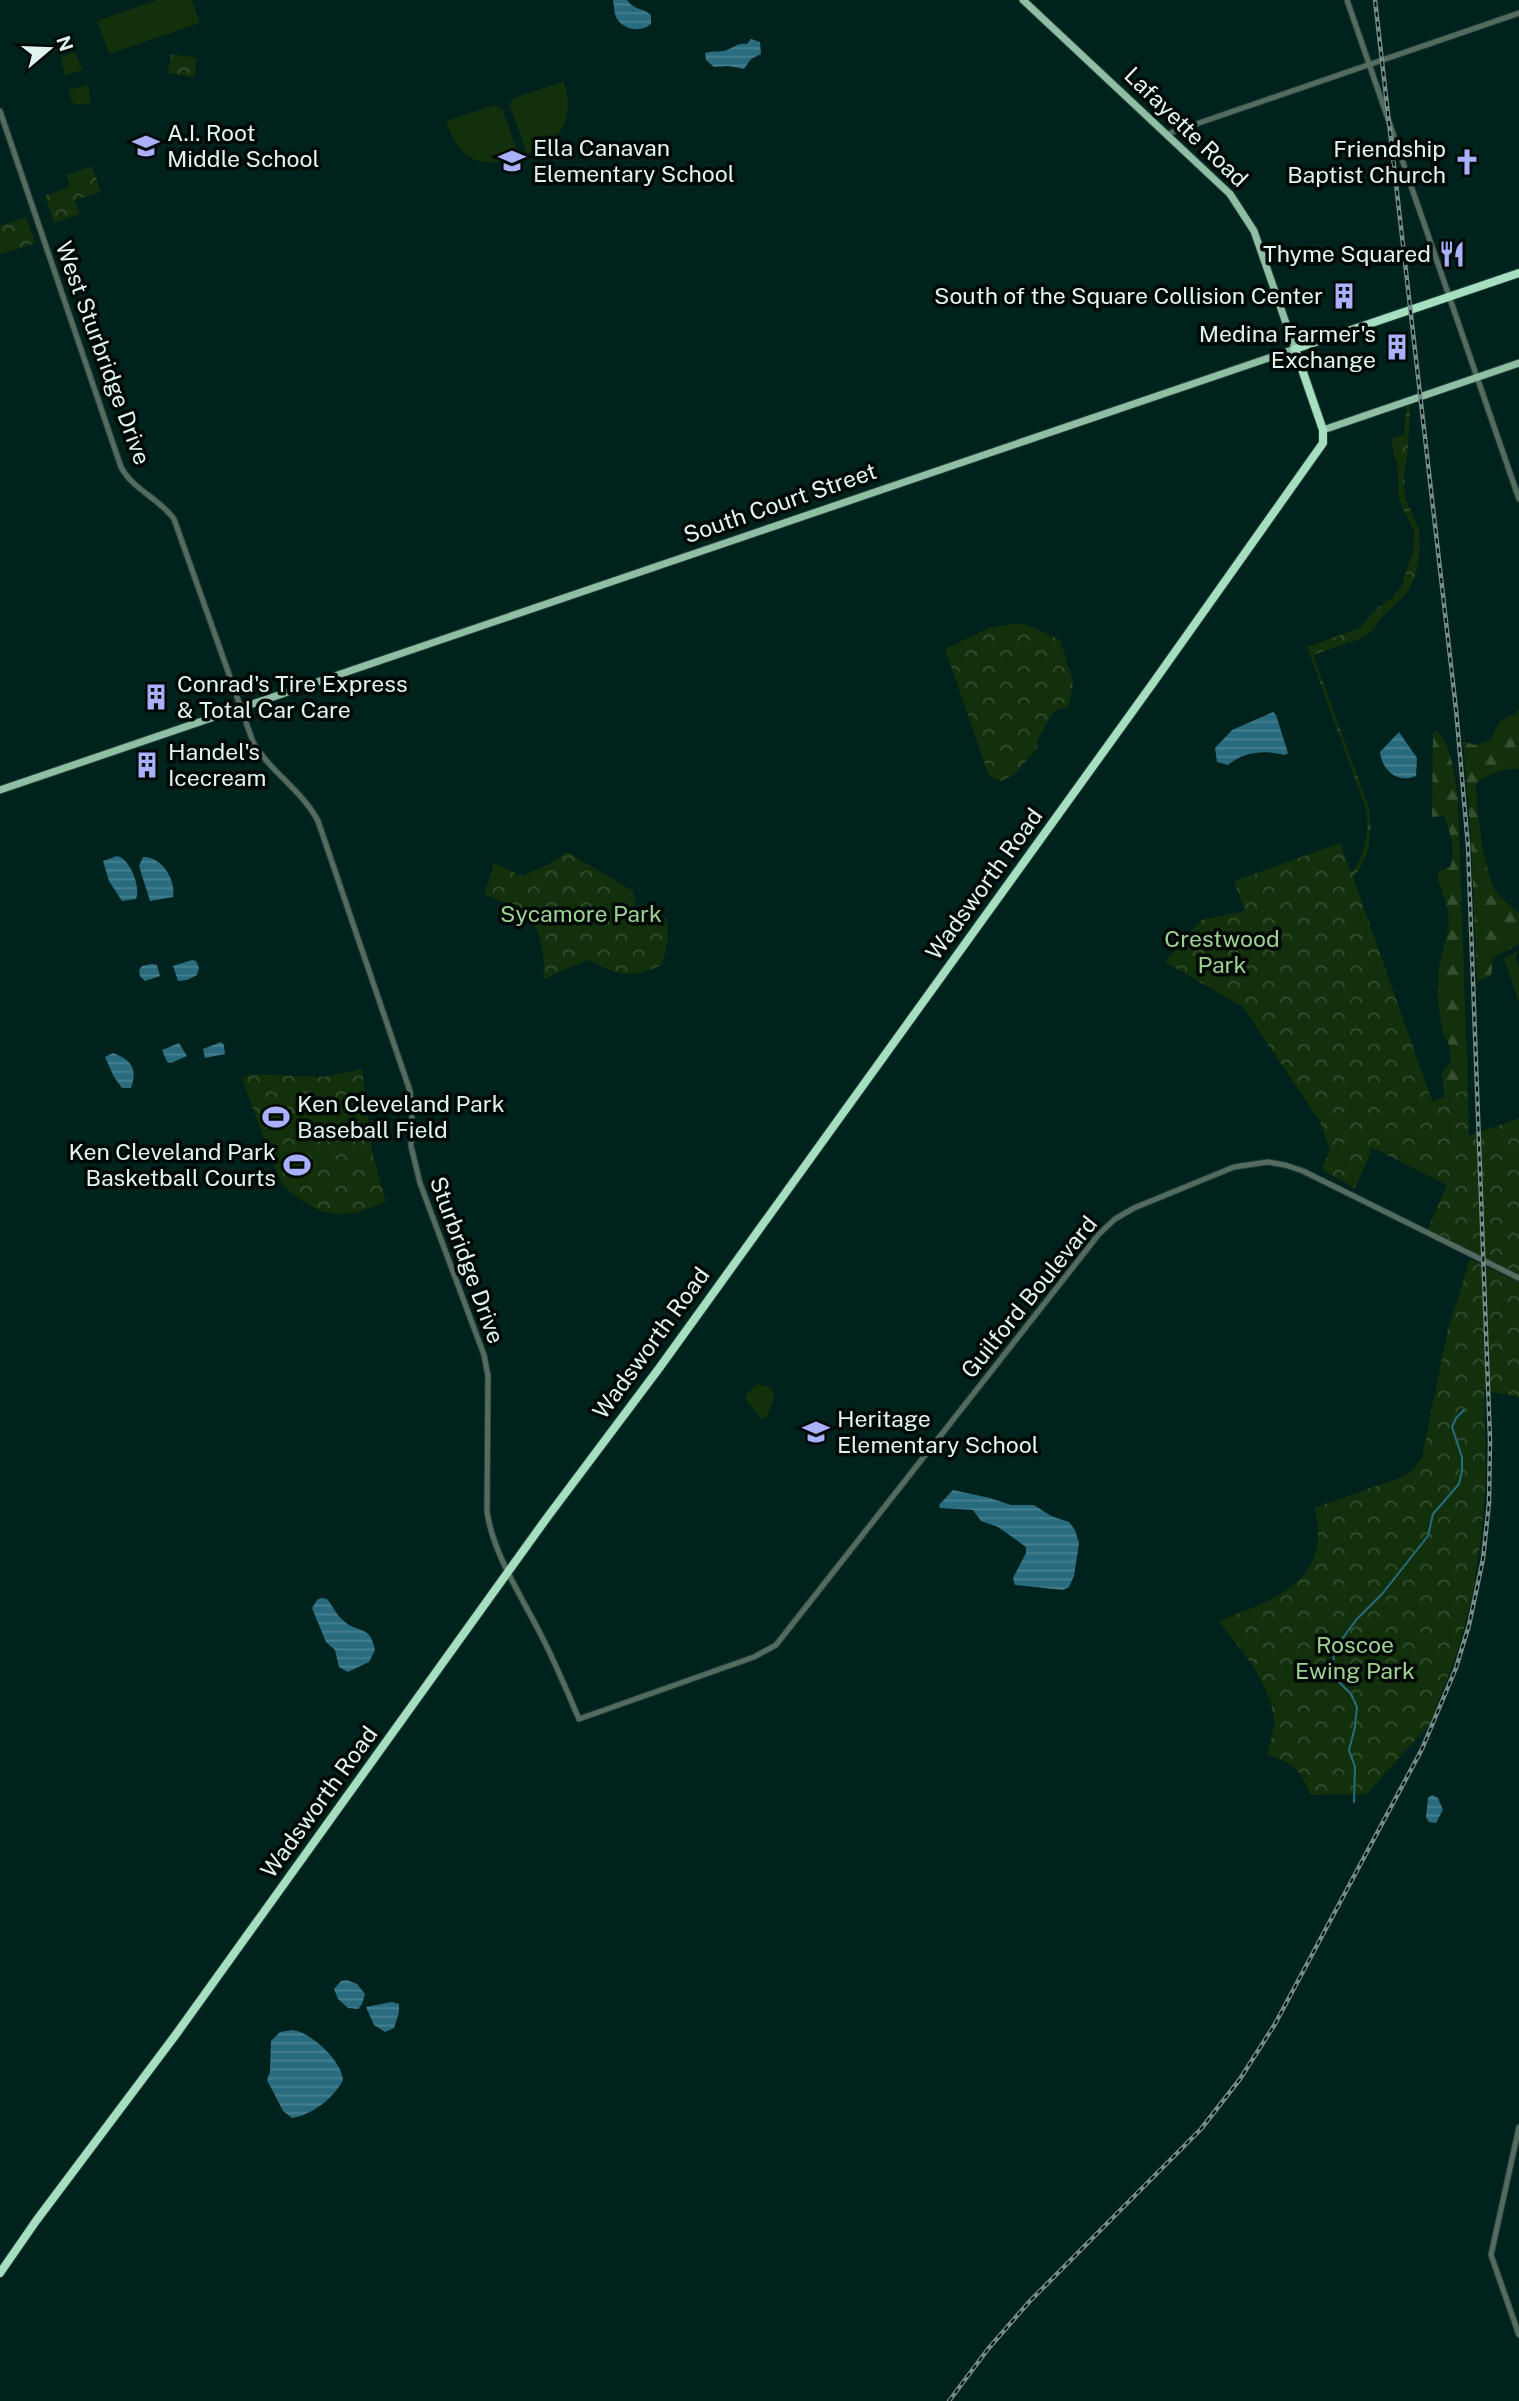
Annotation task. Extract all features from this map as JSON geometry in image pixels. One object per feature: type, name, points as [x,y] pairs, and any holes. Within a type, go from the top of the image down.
[{"type":"highway","name":"South Court Street","points":[[1295,349],[1519,273]]},
{"type":"highway","points":[[1295,349],[1323,430]]},
{"type":"highway","name":"Wadsworth Road","points":[[0,2273],[177,2034],[508,1572],[660,1367],[1154,681],[1323,443],[1323,430]]},
{"type":"main road","name":"Lafayette Road","points":[[1023,0],[1230,194],[1255,232],[1295,349]]},
{"type":"main road","name":"South Court Street","points":[[0,790],[1295,349]]},
{"type":"main road","points":[[1323,430],[1519,363]]},
{"type":"street","points":[[1346,0],[1519,499]]},
{"type":"street","points":[[1167,134],[1519,13]]},
{"type":"street","name":"West Sturbridge Drive","points":[[0,111],[121,467],[135,485],[163,505],[177,526],[241,708]]},
{"type":"street","name":"Sturbridge Drive","points":[[241,708],[257,748],[308,804],[318,821],[410,1090],[411,1146],[420,1183],[484,1355],[488,1376],[487,1511],[490,1529],[579,1719]]},
{"type":"street","name":"Guilford Boulevard","points":[[579,1719],[754,1657],[776,1645],[1099,1234],[1115,1219],[1134,1208],[1234,1167],[1276,1163],[1303,1171],[1519,1278]]},
{"type":"street","points":[[1519,2127],[1491,2255],[1519,2335]]},
{"type":"green space","points":[[157,0],[192,0],[200,23],[109,54],[97,21]]},
{"type":"green space","points":[[75,52],[83,70],[65,75],[61,60]]},
{"type":"green space","points":[[171,54],[197,58],[194,77],[168,73]]},
{"type":"green space","points":[[564,81],[568,106],[563,126],[550,142],[527,154],[510,106],[512,99]]},
{"type":"green space","points":[[88,85],[91,103],[76,105],[71,100],[69,90]]},
{"type":"green space","points":[[494,105],[502,108],[519,156],[493,163],[482,162],[473,159],[457,145],[446,121]]},
{"type":"green space","points":[[92,166],[101,192],[75,200],[80,214],[54,223],[45,196],[70,187],[66,175]]},
{"type":"green space","points":[[26,217],[35,243],[0,255],[0,226]]},
{"type":"green space","name":"Crestwood Park","points":[[1411,400],[1404,472],[1405,498],[1419,529],[1420,550],[1416,574],[1407,593],[1363,638],[1313,655],[1369,808],[1371,826],[1367,854],[1353,877],[1432,1101],[1468,1089],[1469,1136],[1519,1118],[1519,1276],[1428,1229],[1447,1185],[1371,1147],[1355,1188],[1321,1169],[1330,1151],[1320,1122],[1243,1007],[1165,962],[1201,920],[1245,911],[1234,881],[1340,843],[1353,872],[1361,857],[1367,834],[1366,809],[1307,647],[1360,628],[1378,607],[1392,598],[1401,587],[1414,549],[1414,531],[1399,500],[1397,462],[1391,439],[1404,435],[1407,401]]},
{"type":"green space","points":[[1023,623],[1060,640],[1073,681],[1069,706],[1054,711],[1037,741],[1038,747],[1014,775],[1001,781],[989,776],[945,649],[991,627]]},
{"type":"green space","points":[[1519,708],[1519,769],[1496,772],[1476,784],[1484,855],[1496,891],[1519,914],[1519,944],[1493,958],[1491,976],[1477,982],[1471,840],[1463,741],[1474,745],[1490,741],[1500,721],[1516,713]]},
{"type":"green space","points":[[1436,731],[1446,743],[1449,752],[1458,800],[1468,1089],[1444,1097],[1442,1073],[1450,1062],[1450,1047],[1443,1033],[1438,1004],[1438,970],[1449,925],[1448,911],[1437,877],[1439,871],[1450,867],[1453,847],[1444,816],[1432,817],[1433,734]]},
{"type":"green space","name":"Sycamore Park","points":[[567,852],[633,891],[639,922],[667,918],[668,941],[662,965],[640,973],[624,974],[587,960],[544,979],[542,945],[533,923],[514,908],[484,894],[494,863],[522,876]]},
{"type":"green space","points":[[1519,950],[1516,958],[1519,968],[1519,1003],[1504,959]]},
{"type":"green space","points":[[362,1069],[372,1151],[386,1202],[356,1213],[336,1214],[320,1211],[293,1195],[283,1185],[242,1079],[249,1074],[323,1077]]},
{"type":"green space","name":"Roscoe Ewing Park","points":[[1470,1259],[1519,1282],[1519,1397],[1484,1390],[1486,1478],[1481,1538],[1471,1603],[1456,1656],[1430,1724],[1367,1794],[1310,1795],[1295,1768],[1267,1755],[1274,1722],[1268,1694],[1246,1656],[1219,1621],[1268,1601],[1297,1582],[1308,1569],[1315,1554],[1318,1535],[1314,1508],[1399,1478],[1413,1470],[1422,1457],[1448,1329]]},
{"type":"green space","points":[[757,1384],[770,1387],[775,1395],[768,1415],[762,1420],[745,1399]]},
{"type":"water","points":[[613,0],[627,0],[648,13],[651,15],[651,24],[642,29],[623,25],[616,17]]},
{"type":"water","points":[[751,39],[760,42],[761,54],[751,59],[744,69],[714,67],[706,60],[705,53],[747,44]]},
{"type":"water","points":[[1273,712],[1288,753],[1255,753],[1234,760],[1228,765],[1217,762],[1215,748],[1232,730]]},
{"type":"water","points":[[1399,732],[1417,758],[1416,776],[1397,777],[1387,770],[1381,759],[1380,752]]},
{"type":"water","points":[[117,856],[126,862],[133,874],[137,888],[136,899],[122,901],[109,881],[103,861]]},
{"type":"water","points":[[143,857],[156,860],[166,870],[172,883],[173,897],[150,901],[139,866]]},
{"type":"water","points":[[196,961],[199,968],[197,975],[178,981],[173,966]]},
{"type":"water","points":[[157,965],[160,976],[145,981],[139,970],[142,966]]},
{"type":"water","points":[[221,1042],[225,1054],[205,1058],[203,1049]]},
{"type":"water","points":[[179,1043],[187,1056],[171,1063],[167,1062],[162,1050]]},
{"type":"water","points":[[113,1053],[131,1066],[134,1075],[131,1088],[122,1088],[114,1077],[105,1057]]},
{"type":"water","points":[[953,1490],[1011,1505],[1034,1505],[1051,1516],[1069,1522],[1079,1543],[1074,1576],[1069,1587],[1063,1590],[1015,1585],[1013,1578],[1026,1553],[1026,1547],[998,1527],[981,1521],[973,1510],[940,1508],[939,1505]]},
{"type":"water","points":[[321,1598],[327,1599],[349,1625],[370,1636],[375,1650],[369,1662],[348,1672],[339,1667],[335,1650],[326,1642],[312,1608]]},
{"type":"water","points":[[1432,1795],[1438,1798],[1443,1810],[1436,1823],[1429,1822],[1426,1817],[1428,1798]]},
{"type":"water","points":[[341,1981],[357,1984],[365,1994],[358,2009],[348,2008],[338,1999],[334,1989]]},
{"type":"water","points":[[392,2002],[399,2004],[399,2012],[394,2028],[385,2032],[374,2025],[366,2007]]},
{"type":"water","points":[[292,2030],[316,2041],[324,2048],[337,2064],[343,2080],[322,2105],[292,2118],[283,2111],[267,2080],[270,2072],[271,2041],[280,2032]]},
{"type":"waterway","points":[[1354,1802],[1355,1767],[1349,1750],[1357,1707],[1351,1694],[1335,1678],[1334,1650],[1356,1620],[1382,1594],[1428,1536],[1433,1514],[1459,1484],[1462,1457],[1452,1427],[1464,1410]]},
{"type":"railway","points":[[949,2401],[988,2349],[1029,2302],[1201,2129],[1240,2079],[1275,2024],[1422,1749],[1456,1668],[1469,1625],[1483,1559],[1489,1503],[1490,1440],[1468,846],[1456,709],[1375,0]]},
{"type":"place","name":"A.I. Root Middle School","points":[[146,146]]},
{"type":"place","name":"Ella Canavan Elementary School","points":[[512,161]]},
{"type":"place","name":"Friendship Baptist Church","points":[[1467,162]]},
{"type":"place","name":"Thyme Squared","points":[[1452,254]]},
{"type":"place","name":"South of the Square Collision Center","points":[[1344,296]]},
{"type":"place","name":"Medina Farmer's Exchange","points":[[1397,347]]},
{"type":"place","name":"Conrad's Tire Express & Total Car Care","points":[[156,697]]},
{"type":"place","name":"Handel's Icecream","points":[[147,765]]},
{"type":"place","name":"Ken Cleveland Park Baseball Field","points":[[276,1117]]},
{"type":"place","name":"Ken Cleveland Park Basketball Courts","points":[[297,1165]]},
{"type":"place","name":"Heritage Elementary School","points":[[816,1432]]}]
